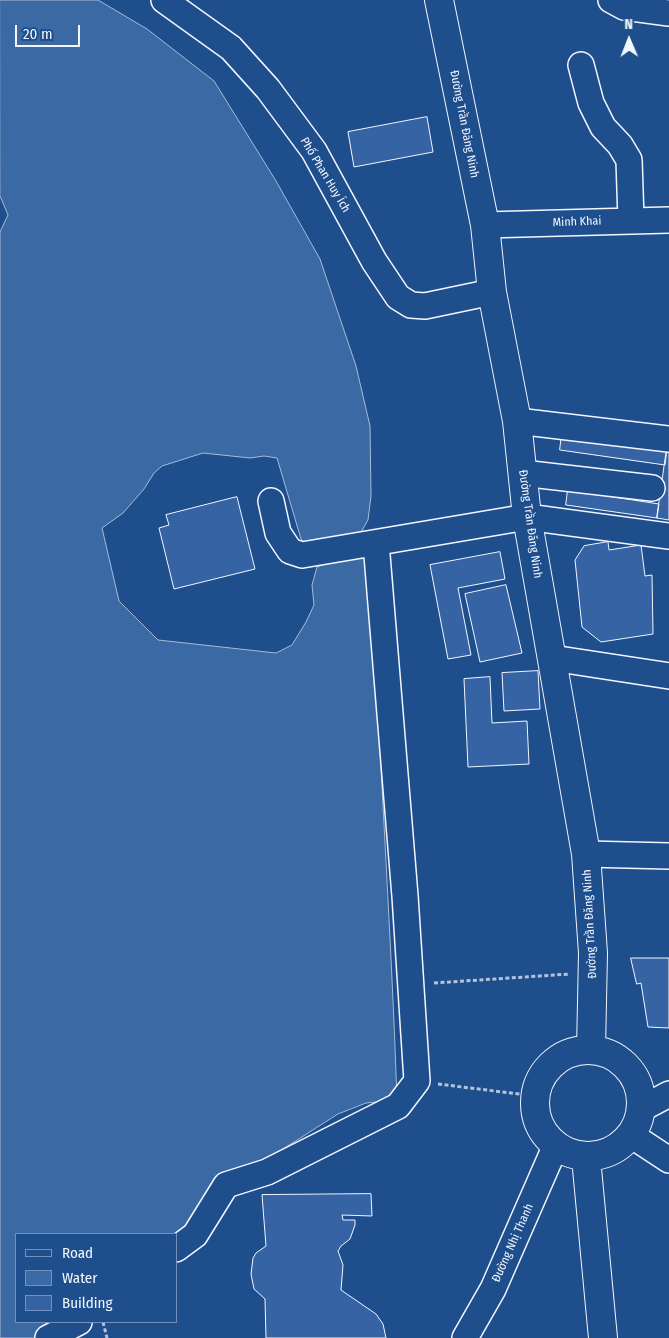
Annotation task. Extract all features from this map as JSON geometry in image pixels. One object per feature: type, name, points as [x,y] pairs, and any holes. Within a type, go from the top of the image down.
[{"type":"main road","name":"Đường Trần Đăng Ninh","points":[[439,0],[485,225],[492,292],[517,420],[527,517],[586,854],[593,973],[591,1050]]},
{"type":"main road","points":[[591,1050],[600,1051],[621,1060],[638,1082],[642,1109],[631,1135],[609,1152],[586,1158],[571,1155],[556,1145],[538,1123],[535,1096],[545,1070],[568,1053],[591,1050]]},
{"type":"main road","points":[[586,1158],[603,1338]]},
{"type":"street","name":"Phố Phan Huy Ích","points":[[164,0],[231,48],[268,89],[314,151],[374,261],[398,296],[411,305],[425,306],[492,292]]},
{"type":"street","points":[[611,0],[624,7],[669,13]]},
{"type":"street","points":[[581,65],[591,103],[603,127],[620,145],[629,160],[631,220]]},
{"type":"street","name":"Minh Khai","points":[[485,225],[669,220]]},
{"type":"street","points":[[517,420],[669,439]]},
{"type":"street","points":[[522,473],[652,488]]},
{"type":"street","points":[[271,501],[278,533],[290,550],[302,555],[527,517],[669,536]]},
{"type":"street","points":[[178,1248],[195,1235],[226,1185],[267,1172],[398,1106],[417,1081],[406,896],[376,543]]},
{"type":"street","points":[[552,658],[669,676]]},
{"type":"street","points":[[586,854],[669,856]]},
{"type":"street","points":[[642,1109],[669,1094]]},
{"type":"street","points":[[631,1135],[669,1160]]},
{"type":"street","name":"Đường Nhị Thanh","points":[[465,1338],[493,1289],[556,1145]]},
{"type":"street","points":[[48,1338],[77,1323]]},
{"type":"path","points":[[411,984],[593,973]]},
{"type":"path","points":[[417,1081],[535,1096]]},
{"type":"path","points":[[103,1323],[107,1338]]},
{"type":"water","points":[[0,0],[98,0],[147,29],[214,81],[276,181],[320,259],[356,366],[370,426],[371,496],[368,520],[360,534],[305,543],[301,539],[277,458],[264,456],[250,458],[203,453],[162,466],[154,473],[144,489],[123,513],[102,528],[119,601],[158,640],[276,653],[292,645],[306,622],[314,605],[312,585],[317,567],[354,553],[372,553],[397,1100],[366,1103],[338,1114],[253,1168],[235,1169],[218,1177],[208,1189],[198,1219],[177,1233],[15,1233],[15,1323],[62,1323],[41,1338],[0,1338],[0,232],[8,215],[0,196]]},
{"type":"building","points":[[427,117],[433,152],[354,167],[348,132]]},
{"type":"building","points":[[562,433],[667,448],[665,465],[560,450]]},
{"type":"building","points":[[667,448],[669,449],[669,520],[657,518]]},
{"type":"building","points":[[568,490],[659,504],[657,518],[566,505]]},
{"type":"building","points":[[237,497],[255,569],[174,589],[159,528],[169,525],[166,515]]},
{"type":"building","points":[[608,542],[609,550],[641,545],[645,576],[652,575],[653,634],[601,642],[582,627],[575,560],[584,546]]},
{"type":"building","points":[[500,552],[505,579],[458,588],[471,655],[448,659],[430,565]]},
{"type":"building","points":[[506,585],[522,653],[480,662],[465,594]]},
{"type":"building","points":[[538,671],[540,709],[504,711],[502,673]]},
{"type":"building","points":[[490,677],[492,723],[527,721],[529,764],[468,767],[464,679]]},
{"type":"building","points":[[631,958],[669,958],[669,1028],[648,1027],[641,983],[637,984]]},
{"type":"building","points":[[371,1194],[372,1216],[342,1215],[343,1220],[355,1220],[355,1225],[350,1239],[338,1251],[343,1265],[341,1290],[376,1314],[383,1324],[386,1338],[266,1338],[265,1299],[254,1289],[251,1274],[253,1258],[256,1253],[266,1246],[262,1195]]}]
